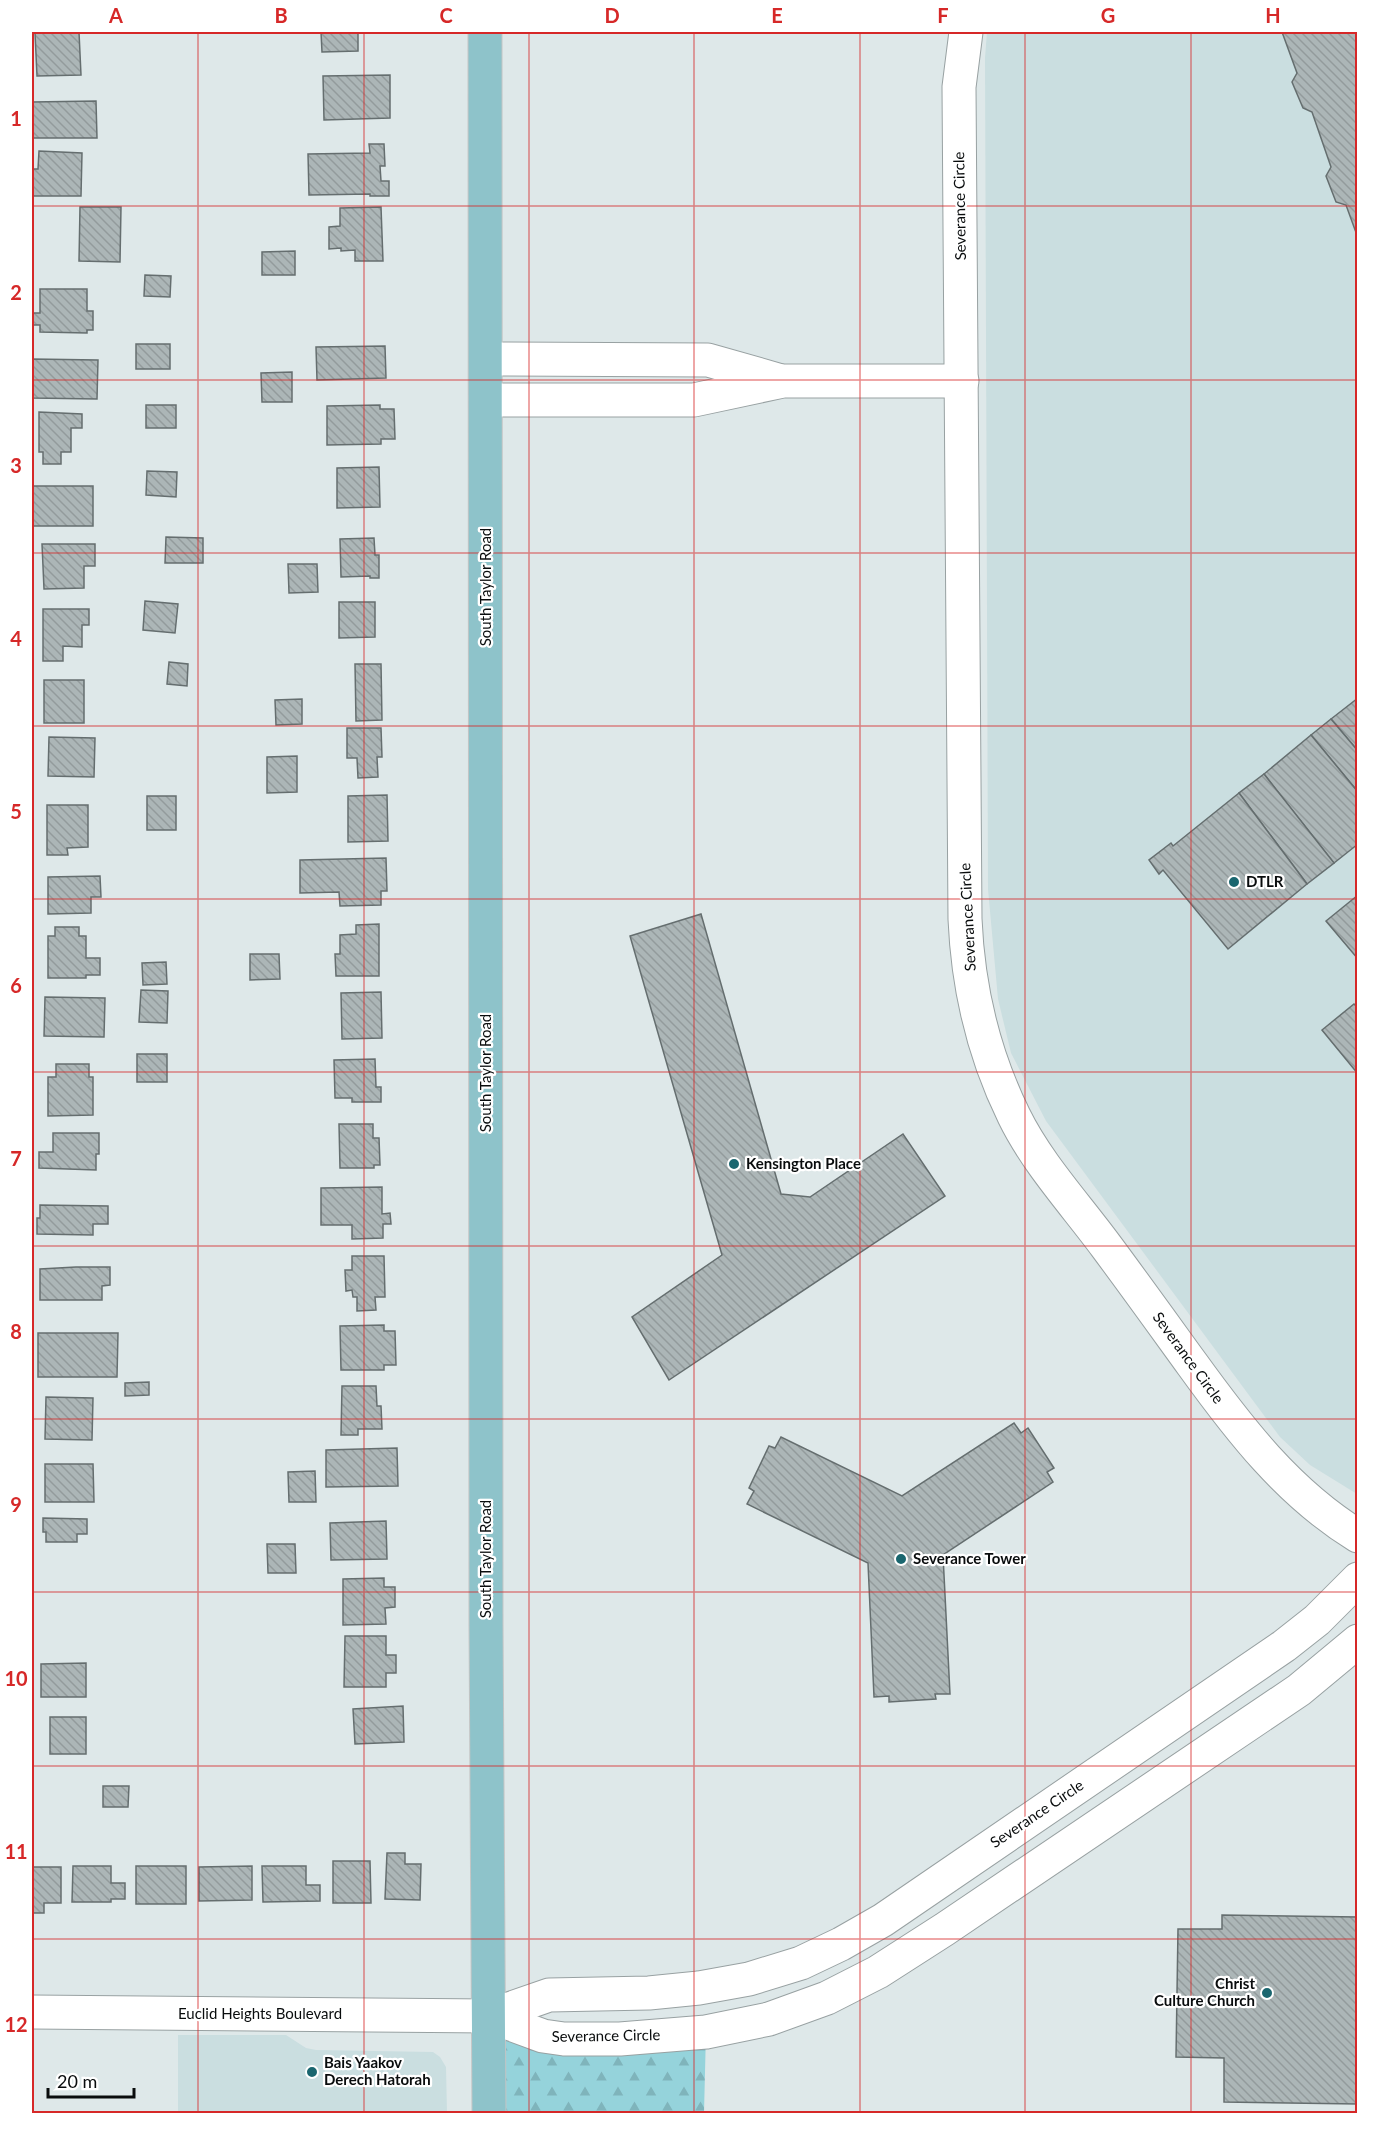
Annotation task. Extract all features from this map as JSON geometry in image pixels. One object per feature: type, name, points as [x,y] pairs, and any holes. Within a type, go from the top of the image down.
[{"type":"main road","name":"South Taylor Road","points":[[485,32],[486,1635],[489,2114]]},
{"type":"street","name":"Severance Circle","points":[[966,32],[959,87],[967,961],[977,1016],[991,1063],[1015,1118],[1047,1168],[1238,1426],[1278,1473],[1328,1516],[1358,1536]]},
{"type":"street","points":[[486,359],[708,360],[783,381]]},
{"type":"street","points":[[486,400],[694,400],[783,381],[962,381]]},
{"type":"street","name":"Severance Circle","points":[[489,2016],[556,1994],[649,1993],[699,1989],[749,1979],[801,1963],[841,1944],[883,1920],[1284,1646],[1317,1620],[1358,1579]]},
{"type":"street","name":"Severance Circle","points":[[489,2016],[543,2036],[564,2039],[620,2039],[706,2032],[769,2019],[827,1998],[878,1972],[985,1902],[1299,1690],[1358,1641]]},
{"type":"street","name":"Euclid Heights Boulevard","points":[[32,2012],[489,2016]]},
{"type":"shaded area","points":[[987,32],[1357,32],[1357,1494],[1310,1465],[1280,1437],[1046,1121],[1011,1053],[998,999],[988,889],[985,58]]},
{"type":"shaded area","name":"Bais Yaakov Derech Hatorah","points":[[178,2035],[286,2035],[306,2048],[316,2050],[433,2052],[440,2057],[446,2067],[447,2113],[178,2113]]},
{"type":"green space","points":[[489,2016],[543,2036],[706,2032],[704,2113],[489,2114]]},
{"type":"building","points":[[79,32],[81,75],[37,76],[35,33]]},
{"type":"building","points":[[321,32],[358,32],[358,51],[322,52]]},
{"type":"building","points":[[1282,32],[1358,32],[1358,238],[1346,205],[1336,202],[1326,176],[1331,167],[1312,112],[1303,108],[1292,82],[1297,73]]},
{"type":"building","points":[[390,75],[390,118],[324,120],[323,76]]},
{"type":"building","points":[[96,101],[97,138],[32,138],[32,102]]},
{"type":"building","points":[[369,144],[384,144],[385,166],[380,166],[381,181],[389,181],[389,196],[309,195],[308,154],[370,153]]},
{"type":"building","points":[[39,151],[82,153],[81,196],[32,196],[32,169],[38,169]]},
{"type":"building","points":[[80,207],[121,207],[120,262],[79,261]]},
{"type":"building","points":[[381,207],[383,261],[355,261],[355,250],[329,249],[329,227],[340,226],[340,208]]},
{"type":"building","points":[[295,251],[295,275],[262,275],[262,252]]},
{"type":"building","points":[[145,275],[171,276],[170,297],[144,296]]},
{"type":"building","points":[[40,289],[87,289],[87,311],[93,311],[93,330],[87,330],[87,333],[40,332],[40,325],[32,325],[32,313],[40,313]]},
{"type":"building","points":[[136,344],[170,344],[170,369],[136,369]]},
{"type":"building","points":[[385,346],[386,378],[317,380],[316,347]]},
{"type":"building","points":[[32,359],[98,360],[97,399],[32,398]]},
{"type":"building","points":[[292,372],[292,402],[262,402],[261,373]]},
{"type":"building","points":[[146,405],[176,405],[176,428],[146,428]]},
{"type":"building","points":[[380,405],[380,409],[394,409],[395,439],[381,439],[381,444],[327,445],[327,406]]},
{"type":"building","points":[[39,412],[82,414],[82,428],[71,428],[71,452],[61,452],[61,464],[43,464],[43,452],[39,452]]},
{"type":"building","points":[[379,467],[380,507],[337,508],[337,468]]},
{"type":"building","points":[[147,471],[177,472],[176,497],[146,495]]},
{"type":"building","points":[[32,486],[93,486],[93,526],[32,526]]},
{"type":"building","points":[[166,537],[203,538],[203,563],[165,563]]},
{"type":"building","points":[[374,538],[375,555],[379,555],[379,578],[341,577],[340,539]]},
{"type":"building","points":[[42,544],[95,544],[95,566],[84,566],[84,588],[44,589]]},
{"type":"building","points":[[288,564],[317,564],[318,592],[289,593]]},
{"type":"building","points":[[145,601],[178,604],[175,633],[143,630]]},
{"type":"building","points":[[339,602],[375,602],[375,637],[339,638]]},
{"type":"building","points":[[43,609],[89,609],[89,625],[82,625],[82,647],[63,646],[63,661],[43,661]]},
{"type":"building","points":[[169,662],[188,664],[187,686],[167,684]]},
{"type":"building","points":[[355,664],[381,664],[382,720],[356,721]]},
{"type":"building","points":[[44,680],[84,680],[84,723],[44,723]]},
{"type":"building","points":[[1358,698],[1358,751],[1331,719]]},
{"type":"building","points":[[302,699],[302,724],[276,725],[275,700]]},
{"type":"building","points":[[1331,719],[1358,751],[1358,792],[1311,735]]},
{"type":"building","points":[[347,728],[381,728],[382,757],[377,757],[378,777],[358,778],[357,758],[347,758]]},
{"type":"building","points":[[1311,735],[1358,792],[1358,844],[1334,863],[1264,774]]},
{"type":"building","points":[[49,737],[95,738],[94,777],[48,776]]},
{"type":"building","points":[[297,756],[297,792],[267,793],[267,757]]},
{"type":"building","points":[[1264,774],[1334,863],[1307,884],[1239,793]]},
{"type":"building","points":[[1239,793],[1307,884],[1228,949],[1163,870],[1159,874],[1149,860],[1171,843],[1173,846]]},
{"type":"building","points":[[387,795],[388,841],[348,842],[348,796]]},
{"type":"building","points":[[147,796],[176,796],[176,830],[147,830]]},
{"type":"building","points":[[47,805],[88,805],[88,847],[67,848],[68,855],[47,855]]},
{"type":"building","points":[[386,858],[387,891],[381,891],[381,905],[340,906],[339,892],[300,893],[300,860]]},
{"type":"building","points":[[100,876],[101,897],[91,897],[91,913],[48,914],[48,877]]},
{"type":"building","points":[[1358,895],[1358,959],[1326,921]]},
{"type":"building","name":"Kensington Place","points":[[701,914],[781,1194],[810,1197],[903,1134],[945,1196],[669,1380],[632,1317],[722,1255],[630,936]]},
{"type":"building","points":[[379,924],[379,976],[336,976],[335,954],[340,954],[340,935],[356,934],[356,925]]},
{"type":"building","points":[[55,927],[79,927],[79,936],[86,936],[86,958],[100,958],[100,975],[86,975],[86,978],[48,978],[48,936],[55,936]]},
{"type":"building","points":[[250,954],[279,954],[280,979],[250,980]]},
{"type":"building","points":[[166,962],[167,984],[143,985],[142,963]]},
{"type":"building","points":[[141,990],[168,991],[167,1023],[139,1022]]},
{"type":"building","points":[[381,992],[382,1038],[342,1039],[341,993]]},
{"type":"building","points":[[45,997],[105,998],[104,1037],[44,1036]]},
{"type":"building","points":[[1354,1004],[1358,1008],[1358,1074],[1322,1030]]},
{"type":"building","points":[[137,1054],[167,1054],[167,1082],[137,1082]]},
{"type":"building","points":[[375,1059],[376,1087],[381,1087],[381,1102],[352,1102],[352,1098],[335,1098],[334,1060]]},
{"type":"building","points":[[56,1064],[89,1064],[89,1077],[93,1077],[93,1115],[48,1116],[48,1077],[56,1077]]},
{"type":"building","points":[[339,1124],[373,1124],[373,1138],[379,1138],[380,1165],[374,1165],[374,1168],[340,1168]]},
{"type":"building","points":[[53,1133],[99,1133],[96,1170],[39,1168],[39,1152],[53,1152]]},
{"type":"building","points":[[382,1187],[382,1214],[390,1213],[391,1224],[383,1224],[383,1238],[352,1239],[352,1225],[321,1225],[321,1188]]},
{"type":"building","points":[[40,1205],[108,1206],[108,1224],[93,1224],[93,1235],[37,1234]]},
{"type":"building","points":[[352,1256],[384,1256],[385,1297],[375,1297],[376,1310],[357,1311],[357,1297],[353,1297],[352,1290],[346,1291],[345,1270],[352,1270]]},
{"type":"building","points":[[110,1267],[110,1285],[102,1286],[102,1300],[40,1300],[40,1269]]},
{"type":"building","points":[[384,1325],[384,1331],[395,1331],[396,1365],[384,1365],[384,1370],[341,1370],[340,1326]]},
{"type":"building","points":[[38,1333],[118,1333],[117,1377],[38,1377]]},
{"type":"building","points":[[149,1382],[149,1395],[125,1396],[125,1383]]},
{"type":"building","points":[[342,1386],[376,1386],[377,1406],[381,1406],[382,1429],[358,1429],[358,1435],[341,1435]]},
{"type":"building","points":[[46,1397],[93,1398],[92,1440],[45,1439]]},
{"type":"building","name":"Severance Tower","points":[[1014,1423],[1021,1433],[1028,1428],[1054,1468],[1047,1472],[1053,1482],[943,1555],[950,1694],[935,1694],[936,1699],[889,1702],[889,1696],[874,1697],[868,1563],[747,1504],[754,1491],[749,1488],[769,1446],[775,1448],[781,1437],[902,1496]]},
{"type":"building","points":[[397,1448],[398,1486],[326,1487],[326,1450]]},
{"type":"building","points":[[45,1464],[93,1464],[94,1502],[45,1502]]},
{"type":"building","points":[[315,1471],[316,1502],[289,1502],[288,1472]]},
{"type":"building","points":[[43,1518],[87,1519],[87,1534],[77,1534],[77,1542],[46,1542]]},
{"type":"building","points":[[386,1521],[387,1559],[331,1560],[330,1523]]},
{"type":"building","points":[[267,1544],[295,1544],[296,1573],[268,1573]]},
{"type":"building","points":[[384,1578],[384,1587],[395,1587],[395,1607],[385,1608],[386,1624],[343,1625],[343,1579]]},
{"type":"building","points":[[345,1636],[386,1636],[386,1655],[396,1655],[396,1673],[386,1673],[386,1687],[344,1687]]},
{"type":"building","points":[[86,1663],[86,1697],[41,1697],[41,1664]]},
{"type":"building","points":[[403,1706],[404,1742],[355,1744],[353,1709]]},
{"type":"building","points":[[50,1717],[86,1717],[86,1754],[50,1754]]},
{"type":"building","points":[[103,1786],[129,1786],[128,1807],[103,1807]]},
{"type":"building","points":[[387,1853],[405,1853],[405,1864],[421,1864],[420,1900],[385,1899]]},
{"type":"building","points":[[333,1861],[370,1861],[371,1903],[333,1903]]},
{"type":"building","points":[[73,1866],[111,1866],[111,1883],[125,1883],[125,1899],[111,1899],[111,1902],[72,1902]]},
{"type":"building","points":[[136,1866],[186,1866],[186,1904],[136,1904]]},
{"type":"building","points":[[252,1866],[252,1900],[199,1901],[199,1867]]},
{"type":"building","points":[[262,1866],[306,1866],[306,1885],[320,1885],[320,1901],[263,1902]]},
{"type":"building","points":[[32,1867],[61,1867],[61,1903],[44,1903],[44,1913],[32,1913]]},
{"type":"building","name":"Christ Culture Church","points":[[1222,1915],[1358,1917],[1358,2104],[1224,2102],[1224,2058],[1176,2057],[1178,1929],[1222,1929]]},
{"type":"place","name":"DTLR","points":[[1234,882]]},
{"type":"place","name":"Kensington Place","points":[[734,1164]]},
{"type":"place","name":"Severance Tower","points":[[901,1559]]},
{"type":"place","name":"Christ Culture Church","points":[[1267,1993]]},
{"type":"place","name":"Bais Yaakov Derech Hatorah","points":[[312,2072]]}]
